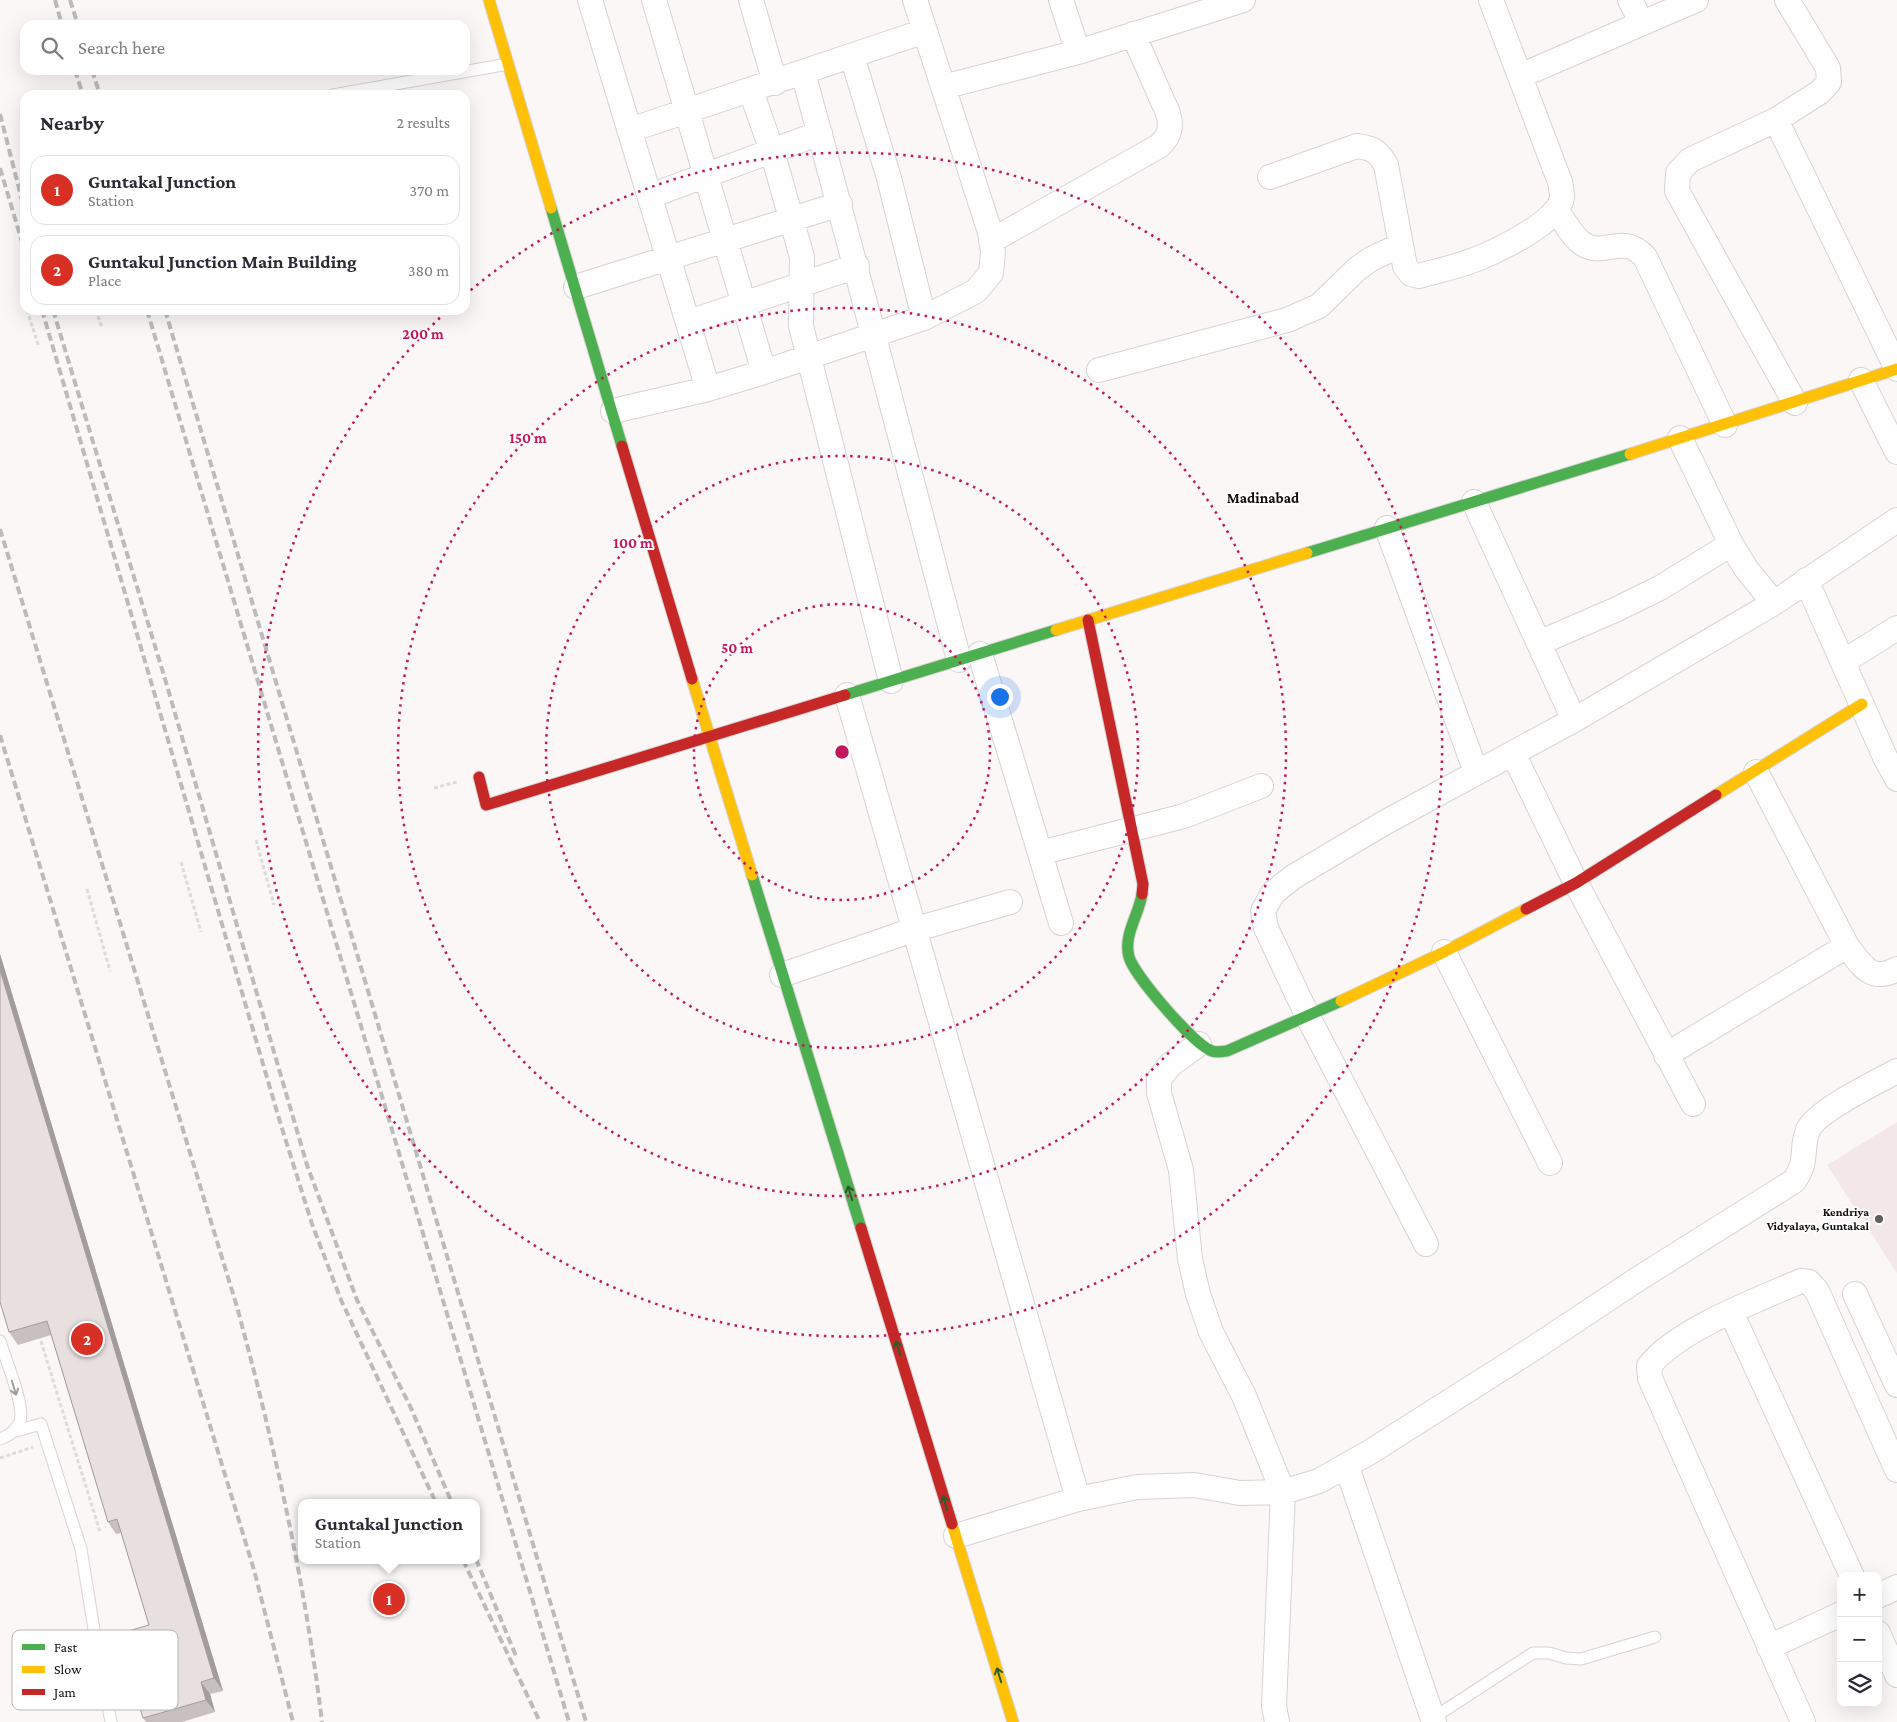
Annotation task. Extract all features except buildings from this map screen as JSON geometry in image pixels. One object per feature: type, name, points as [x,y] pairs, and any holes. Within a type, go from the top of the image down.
[{"type":"street","points":[[490,0],[709,737],[1013,1722]]},
{"type":"street","points":[[590,0],[708,389]]},
{"type":"street","points":[[654,0],[764,372]]},
{"type":"street","points":[[751,0],[775,82]]},
{"type":"street","points":[[613,411],[708,389],[924,318],[976,291],[991,273],[993,252],[991,241],[915,0]]},
{"type":"street","points":[[1061,0],[1078,52]]},
{"type":"street","points":[[943,87],[1078,52],[1134,34],[1195,7],[1243,0]]},
{"type":"street","points":[[1270,177],[1357,146],[1371,148],[1380,153],[1386,165],[1405,266],[1411,274],[1419,276],[1472,261],[1504,247],[1542,223],[1556,210],[1562,198],[1560,182],[1491,0]]},
{"type":"street","points":[[1630,0],[1642,23]]},
{"type":"street","points":[[1520,76],[1696,0]]},
{"type":"street","points":[[1788,0],[1828,68],[1829,82],[1820,92],[1776,120],[1690,160],[1678,174],[1677,191],[1795,403]]},
{"type":"street","points":[[630,130],[752,91],[925,31]]},
{"type":"street","points":[[991,241],[1159,146],[1166,140],[1171,126],[1168,113],[1134,34]]},
{"type":"street","points":[[852,56],[889,178],[924,318]]},
{"type":"street","points":[[803,73],[857,266],[872,335],[969,657],[1040,853],[1061,922]]},
{"type":"street","points":[[752,91],[772,151],[802,257],[802,326],[891,681]]},
{"type":"street","points":[[479,777],[486,805],[1725,425],[1897,369],[1776,120]]},
{"type":"street","points":[[650,196],[820,134]]},
{"type":"street","points":[[576,287],[840,204]]},
{"type":"street","points":[[1556,210],[1582,244],[1592,248],[1624,245],[1636,248],[1645,257],[1725,425]]},
{"type":"street","points":[[1099,370],[1287,320],[1319,306],[1357,269],[1371,259],[1401,245]]},
{"type":"street","points":[[689,322],[857,266]]},
{"type":"street","points":[[1861,380],[1897,452]]},
{"type":"street","points":[[1680,438],[1731,544],[1747,570],[1774,603]]},
{"type":"street","points":[[1474,502],[1574,720]]},
{"type":"street","points":[[1426,1244],[1308,1017],[1266,928],[1263,911],[1273,893],[1293,878],[1376,828],[1574,720],[1774,603],[1897,520]]},
{"type":"street","points":[[1387,528],[1476,772]]},
{"type":"street","points":[[1539,643],[1660,588],[1731,544]]},
{"type":"street","points":[[1806,580],[1886,759],[1897,778]]},
{"type":"street","points":[[1088,620],[1143,884],[1140,907],[1128,936],[1129,957],[1144,983],[1199,1044],[1213,1052],[1227,1050],[1308,1017],[1444,952],[1576,883],[1862,704]]},
{"type":"street","points":[[1843,662],[1897,628]]},
{"type":"street","points":[[846,695],[1078,1500]]},
{"type":"street","points":[[1513,753],[1576,883],[1693,1104]]},
{"type":"street","points":[[1756,772],[1847,946],[1871,973],[1880,975],[1897,968]]},
{"type":"street","points":[[1040,853],[1132,831],[1184,816],[1261,786]]},
{"type":"street","points":[[782,975],[913,930],[1010,902]]},
{"type":"street","points":[[1666,1055],[1847,946]]},
{"type":"street","points":[[1444,952],[1550,1163]]},
{"type":"street","points":[[1199,1044],[1170,1065],[1159,1079],[1159,1093],[1181,1170],[1190,1259],[1198,1294],[1211,1332],[1244,1396],[1283,1492],[1274,1706],[1277,1722]]},
{"type":"street","points":[[956,1536],[1078,1500],[1137,1487],[1194,1485],[1240,1493],[1283,1492],[1319,1481],[1347,1466],[1531,1350],[1638,1279],[1794,1181],[1802,1170],[1808,1129],[1816,1120],[1831,1108],[1897,1071]]},
{"type":"street","points":[[1803,1722],[1650,1378],[1648,1366],[1659,1352],[1731,1312],[1801,1281],[1809,1282],[1817,1291],[1897,1470]]},
{"type":"street","points":[[1855,1294],[1897,1385]]},
{"type":"street","points":[[1731,1312],[1850,1572]]},
{"type":"street","points":[[1347,1466],[1433,1720]]},
{"type":"street","points":[[1882,1594],[1897,1587]]},
{"type":"street","points":[[1769,1647],[1837,1616]]},
{"type":"street","points":[[1882,1643],[1897,1675]]},
{"type":"lane","points":[[470,71],[508,64]]},
{"type":"lane","points":[[361,90],[446,75]]},
{"type":"lane","points":[[0,1341],[20,1407],[20,1420],[12,1432]]},
{"type":"lane","points":[[0,1438],[12,1432],[40,1424],[81,1549],[93,1630]]},
{"type":"lane","points":[[1433,1720],[1534,1654],[1549,1653],[1566,1658],[1581,1659],[1654,1637]]},
{"type":"path","points":[[29,315],[39,347]]},
{"type":"path","points":[[98,315],[102,328]]},
{"type":"path","points":[[256,840],[274,905]]},
{"type":"path","points":[[181,862],[201,932]]},
{"type":"path","points":[[87,889],[110,971]]},
{"type":"path","points":[[36,1327],[100,1532]]},
{"type":"shaded area","name":"Kendriya Vidyalaya, Guntakal","points":[[1897,1122],[1897,1273],[1827,1165]]},
{"type":"railway","points":[[55,0],[61,20]]},
{"type":"railway","points":[[70,0],[76,20]]},
{"type":"railway","points":[[77,75],[81,90]]},
{"type":"railway","points":[[94,75],[98,90]]},
{"type":"railway","points":[[0,114],[20,192]]},
{"type":"railway","points":[[0,168],[20,235]]},
{"type":"railway","points":[[43,315],[280,1122],[312,1224],[341,1300],[434,1499]]},
{"type":"railway","points":[[55,315],[165,679],[307,1165],[357,1300],[410,1406],[450,1499]]},
{"type":"railway","points":[[148,315],[569,1722]]},
{"type":"railway","points":[[166,315],[586,1722]]},
{"type":"railway","points":[[0,529],[237,1307],[264,1410],[287,1513],[307,1617],[322,1722]]},
{"type":"railway","points":[[0,735],[254,1570],[293,1722]]},
{"type":"railway","points":[[465,1564],[540,1722]]},
{"type":"railway","points":[[478,1564],[516,1656]]},
{"type":"traffic: fast","points":[[551,208],[622,446]]},
{"type":"traffic: fast","points":[[1307,553],[1630,454]]},
{"type":"traffic: fast","points":[[845,695],[1056,630]]},
{"type":"traffic: fast","points":[[752,875],[861,1228]]},
{"type":"traffic: fast","points":[[1142,894],[1128,941],[1129,957],[1133,966],[1179,1023],[1203,1046],[1212,1051],[1227,1051],[1341,1001]]},
{"type":"traffic: slow","points":[[489,0],[551,208]]},
{"type":"traffic: slow","points":[[1630,454],[1897,369]]},
{"type":"traffic: slow","points":[[1056,630],[1307,553]]},
{"type":"traffic: slow","points":[[692,679],[752,875]]},
{"type":"traffic: slow","points":[[1716,795],[1862,704]]},
{"type":"traffic: slow","points":[[1341,1001],[1444,952],[1526,909]]},
{"type":"traffic: slow","points":[[952,1524],[1013,1722]]},
{"type":"traffic: jam","points":[[622,446],[692,679]]},
{"type":"traffic: jam","points":[[1088,620],[1143,884],[1142,894]]},
{"type":"traffic: jam","points":[[479,777],[486,805],[845,695]]},
{"type":"traffic: jam","points":[[1526,909],[1576,883],[1716,795]]},
{"type":"traffic: jam","points":[[861,1228],[952,1524]]},
{"type":"place","name":"Kendriya Vidyalaya, Guntakal","points":[[1879,1219]]},
{"type":"place","name":"Guntakul Junction Main Building","points":[[87,1339]]},
{"type":"place","name":"Guntakal Junction","points":[[389,1599]]},
{"type":"district","name":"Madinabad","points":[[1263,498]]}]
